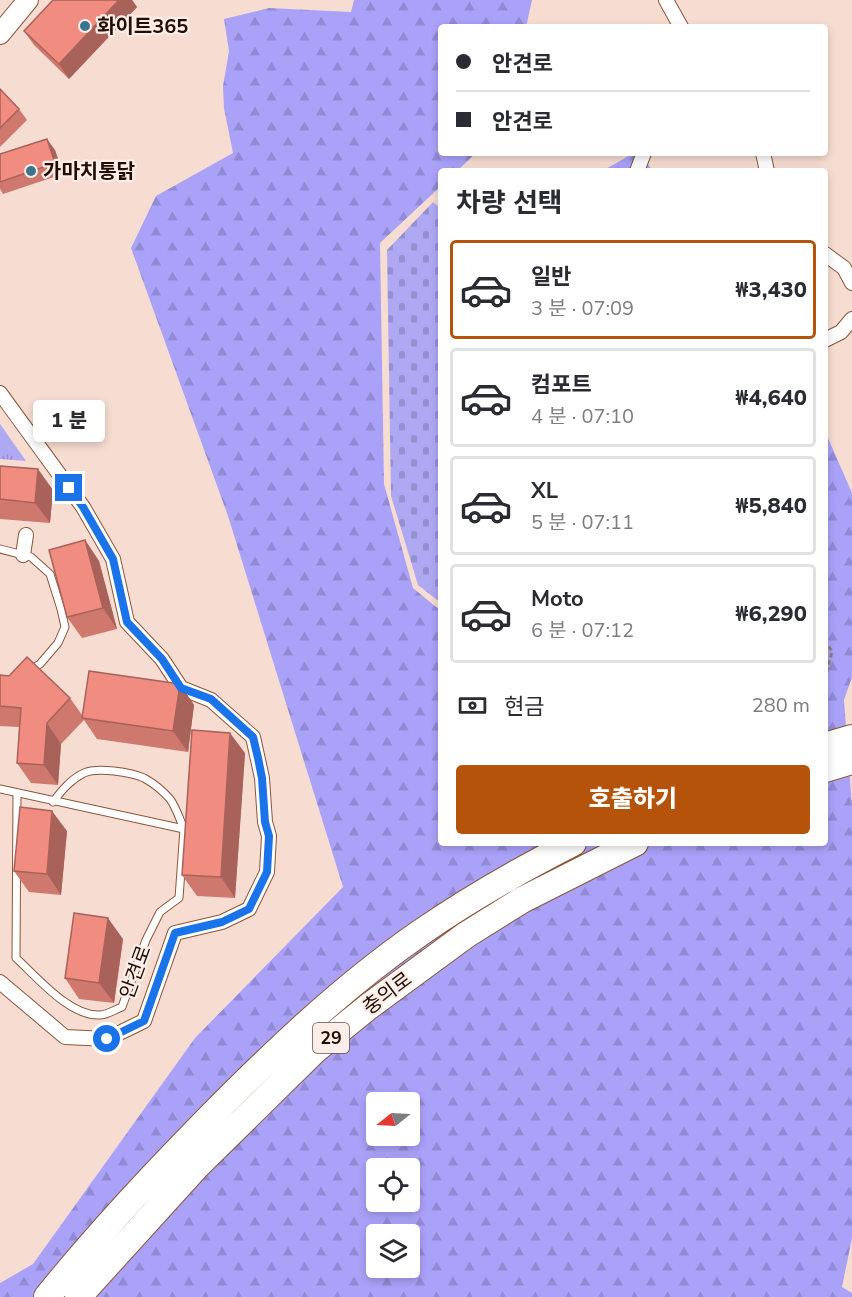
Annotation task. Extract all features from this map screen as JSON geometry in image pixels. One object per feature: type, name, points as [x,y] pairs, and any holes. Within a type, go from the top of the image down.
[{"type":"highway","points":[[828,745],[852,738]]},
{"type":"highway","points":[[828,768],[852,761]]},
{"type":"highway","name":"충의로","points":[[47,1297],[84,1251],[183,1144],[310,1022],[418,934],[494,885],[567,846]]},
{"type":"highway","name":"충의로","points":[[78,1297],[196,1167],[314,1051],[368,1007],[466,935],[522,900],[629,846]]},
{"type":"main road","points":[[0,34],[28,0]]},
{"type":"street","points":[[666,0],[679,24]]},
{"type":"street","points":[[828,256],[844,267],[851,276]]},
{"type":"street","points":[[828,338],[841,332],[852,319]]},
{"type":"street","name":"안견로","points":[[0,393],[83,507],[113,559],[127,622],[162,659],[181,688],[211,699],[253,737],[262,778],[265,822],[269,836],[267,872],[249,909],[222,922],[175,933],[144,1021],[107,1039],[65,1037],[0,982]]},
{"type":"street","points":[[23,555],[27,535]]},
{"type":"lane","points":[[0,549],[31,557],[50,574],[65,627],[58,642],[40,663],[24,675]]},
{"type":"lane","points":[[53,801],[67,784],[86,772],[104,770],[126,773],[142,777],[171,800],[184,829]]},
{"type":"lane","points":[[0,789],[184,829]]},
{"type":"lane","name":"안견로","points":[[17,794],[16,958],[76,1010],[100,1015],[122,1007],[146,940],[160,912],[179,898],[184,829]]},
{"type":"path","points":[[828,645],[832,652],[828,667]]},
{"type":"green space","points":[[354,0],[532,0],[527,24],[438,24],[438,156],[473,156],[460,168],[438,168],[438,189],[380,243],[384,484],[413,588],[438,609],[438,846],[828,846],[828,438],[852,493],[852,677],[844,700],[852,806],[852,1238],[842,1287],[852,1293],[852,1297],[0,1297],[0,1283],[33,1264],[195,1038],[343,887],[228,516],[131,248],[156,196],[233,153],[224,108],[223,86],[229,51],[224,19],[269,8],[351,12]]},
{"type":"green space","points":[[629,156],[644,156],[650,168],[607,168]]},
{"type":"green space","points":[[433,202],[438,206],[438,601],[418,585],[391,496],[387,250]]},
{"type":"green space","points":[[0,424],[26,461],[0,459]]},
{"type":"building","points":[[53,0],[119,0],[59,64],[24,31]]},
{"type":"building","points":[[0,89],[19,109],[0,128]]},
{"type":"building","points":[[47,139],[55,163],[0,182],[0,154]]},
{"type":"building","points":[[0,466],[38,469],[35,503],[0,499]]},
{"type":"building","points":[[85,540],[103,608],[67,617],[49,550]]},
{"type":"building","points":[[27,657],[70,698],[47,723],[44,765],[17,763],[21,708],[0,706],[0,675],[9,676]]},
{"type":"building","points":[[89,671],[180,684],[173,731],[82,718]]},
{"type":"building","points":[[192,730],[230,733],[221,877],[182,875]]},
{"type":"building","points":[[20,807],[52,811],[47,874],[14,871]]},
{"type":"building","points":[[74,913],[108,918],[99,983],[65,978]]},
{"type":"place","name":"화이트365","points":[[85,26]]},
{"type":"place","name":"가마치통닭","points":[[31,171]]},
{"type":"route","points":[[69,488],[83,507],[113,559],[127,622],[162,659],[181,688],[211,699],[253,737],[262,778],[265,822],[269,836],[267,872],[249,909],[222,922],[175,933],[144,1021],[107,1039]]}]
